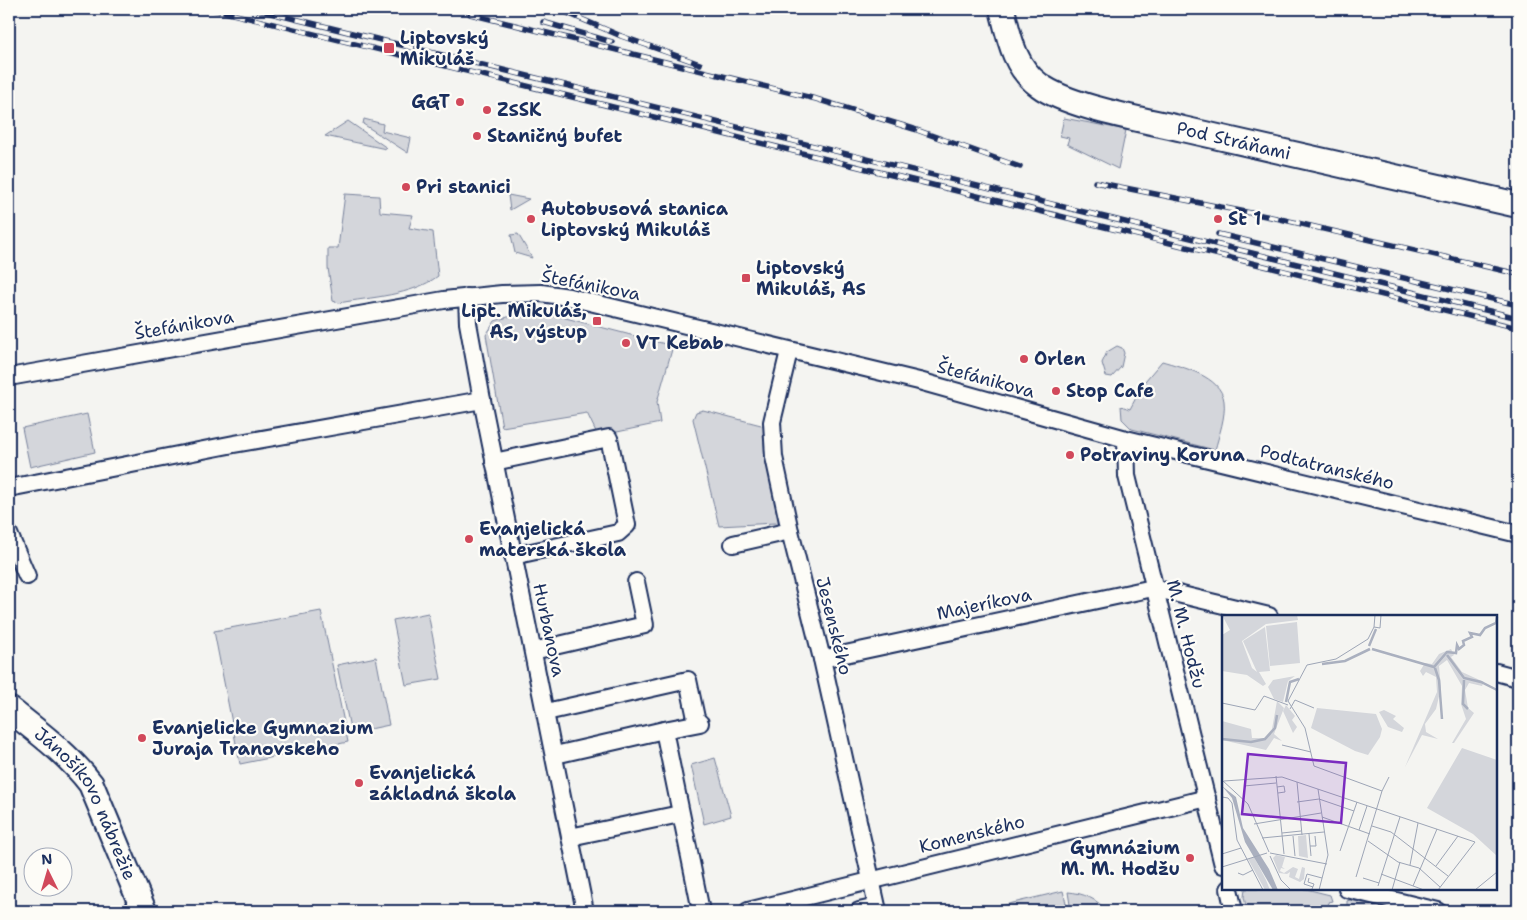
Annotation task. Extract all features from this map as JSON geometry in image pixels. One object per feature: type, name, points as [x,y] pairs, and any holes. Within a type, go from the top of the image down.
[{"type":"street","name":"Pod Stráňami","points":[[1002,9],[1013,48],[1022,68],[1039,86],[1062,97],[1130,117],[1518,205]]},
{"type":"street","name":"Štefánikova","points":[[9,377],[467,297],[502,294],[556,295],[942,388],[1126,439]]},
{"type":"street","name":"Hurbanova","points":[[467,297],[468,323],[482,400],[585,911]]},
{"type":"street","name":"Jesenského","points":[[789,351],[772,431],[774,457],[878,909]]},
{"type":"street","points":[[9,488],[234,444],[482,400]]},
{"type":"street","points":[[494,462],[609,438],[627,525],[618,533],[513,556]]},
{"type":"street","name":"Podtatranského","points":[[1126,439],[1518,534]]},
{"type":"street","name":"M. M. Hodžu","points":[[1126,439],[1127,476],[1153,588],[1222,856]]},
{"type":"street","points":[[733,544],[790,531]]},
{"type":"street","points":[[9,534],[27,576]]},
{"type":"street","points":[[533,651],[645,626],[636,582]]},
{"type":"street","points":[[1153,588],[1265,615]]},
{"type":"street","name":"Majeríkova","points":[[822,659],[1153,588]]},
{"type":"street","points":[[1497,672],[1518,678]]},
{"type":"street","points":[[546,712],[688,680],[698,721],[555,755]]},
{"type":"street","name":"Jánošíkovo nábrežie","points":[[9,709],[60,750],[78,767],[91,784],[144,911]]},
{"type":"street","points":[[664,730],[701,911]]},
{"type":"street","name":"Komenského","points":[[748,911],[1207,798]]},
{"type":"street","points":[[570,838],[680,814]]},
{"type":"street","points":[[1229,890],[1234,911]]},
{"type":"street","points":[[1352,890],[1438,911]]},
{"type":"street","points":[[859,911],[878,909]]},
{"type":"shaded area","points":[[1064,118],[1126,130],[1118,169],[1067,144],[1069,138],[1060,136]]},
{"type":"shaded area","points":[[364,119],[383,124],[382,131],[411,138],[408,153],[363,124]]},
{"type":"shaded area","points":[[348,121],[387,148],[325,136]]},
{"type":"shaded area","points":[[345,194],[379,196],[380,212],[413,215],[409,228],[433,232],[438,276],[428,283],[403,292],[339,303],[333,301],[328,268],[328,248],[338,248]]},
{"type":"shaded area","points":[[508,195],[529,199],[510,210]]},
{"type":"shaded area","points":[[518,234],[532,258],[515,253],[511,235]]},
{"type":"shaded area","points":[[511,316],[558,316],[673,346],[657,402],[660,423],[598,436],[587,413],[502,427],[486,335],[495,321]]},
{"type":"shaded area","points":[[1117,346],[1122,348],[1124,353],[1121,367],[1112,377],[1106,376],[1102,363],[1107,352]]},
{"type":"shaded area","points":[[1162,361],[1199,374],[1216,385],[1221,392],[1224,401],[1224,413],[1215,450],[1132,429],[1122,419],[1121,406],[1130,409],[1145,381]]},
{"type":"shaded area","points":[[703,410],[761,425],[767,431],[782,520],[776,523],[719,526],[693,419],[696,412]]},
{"type":"shaded area","points":[[87,414],[95,452],[30,467],[22,428]]},
{"type":"shaded area","points":[[321,611],[348,742],[240,764],[214,631]]},
{"type":"shaded area","points":[[428,613],[441,679],[406,685],[393,620]]},
{"type":"shaded area","points":[[376,657],[389,725],[351,733],[337,665]]},
{"type":"shaded area","points":[[715,758],[731,816],[704,824],[691,765]]},
{"type":"shaded area","points":[[1245,890],[1310,890],[1330,895],[1332,901],[1328,902],[1330,911],[1247,911],[1244,897]]},
{"type":"shaded area","points":[[1063,891],[1068,911],[993,911],[992,908]]},
{"type":"shaded area","points":[[1068,892],[1089,897],[1107,911],[1071,911]]},
{"type":"shaded area","points":[[1350,900],[1397,911],[1347,911],[1347,901]]},
{"type":"railway","points":[[212,9],[1518,328]]},
{"type":"railway","points":[[254,9],[1518,318]]},
{"type":"railway","points":[[558,9],[621,36],[700,64]]},
{"type":"railway","points":[[470,14],[816,99],[914,129],[1020,167]]},
{"type":"railway","points":[[543,22],[612,42]]},
{"type":"railway","points":[[1095,182],[1276,218],[1518,274]]},
{"type":"railway","points":[[1218,234],[1518,305]]},
{"type":"place","name":"Liptovský Mikuláš","points":[[389,48]]},
{"type":"place","name":"GGT","points":[[460,102]]},
{"type":"place","name":"ZSSK","points":[[487,110]]},
{"type":"place","name":"Staničný bufet","points":[[477,136]]},
{"type":"place","name":"Pri stanici","points":[[406,187]]},
{"type":"place","name":"Autobusová stanica Liptovský Mikuláš","points":[[531,219]]},
{"type":"place","name":"St 1","points":[[1218,219]]},
{"type":"place","name":"Liptovský Mikuláš, AS","points":[[746,278]]},
{"type":"place","name":"Lipt. Mikuláš, AS, výstup","points":[[597,321]]},
{"type":"place","name":"VT Kebab","points":[[626,343]]},
{"type":"place","name":"Orlen","points":[[1024,359]]},
{"type":"place","name":"Stop Cafe","points":[[1056,391]]},
{"type":"place","name":"Potraviny Koruna","points":[[1070,455]]},
{"type":"place","name":"Evanjelická materská škola","points":[[469,539]]},
{"type":"place","name":"Evanjelicke Gymnazium Juraja Tranovskeho","points":[[142,738]]},
{"type":"place","name":"Evanjelická základná škola","points":[[359,783]]},
{"type":"place","name":"Gymnázium M. M. Hodžu","points":[[1190,858]]}]
